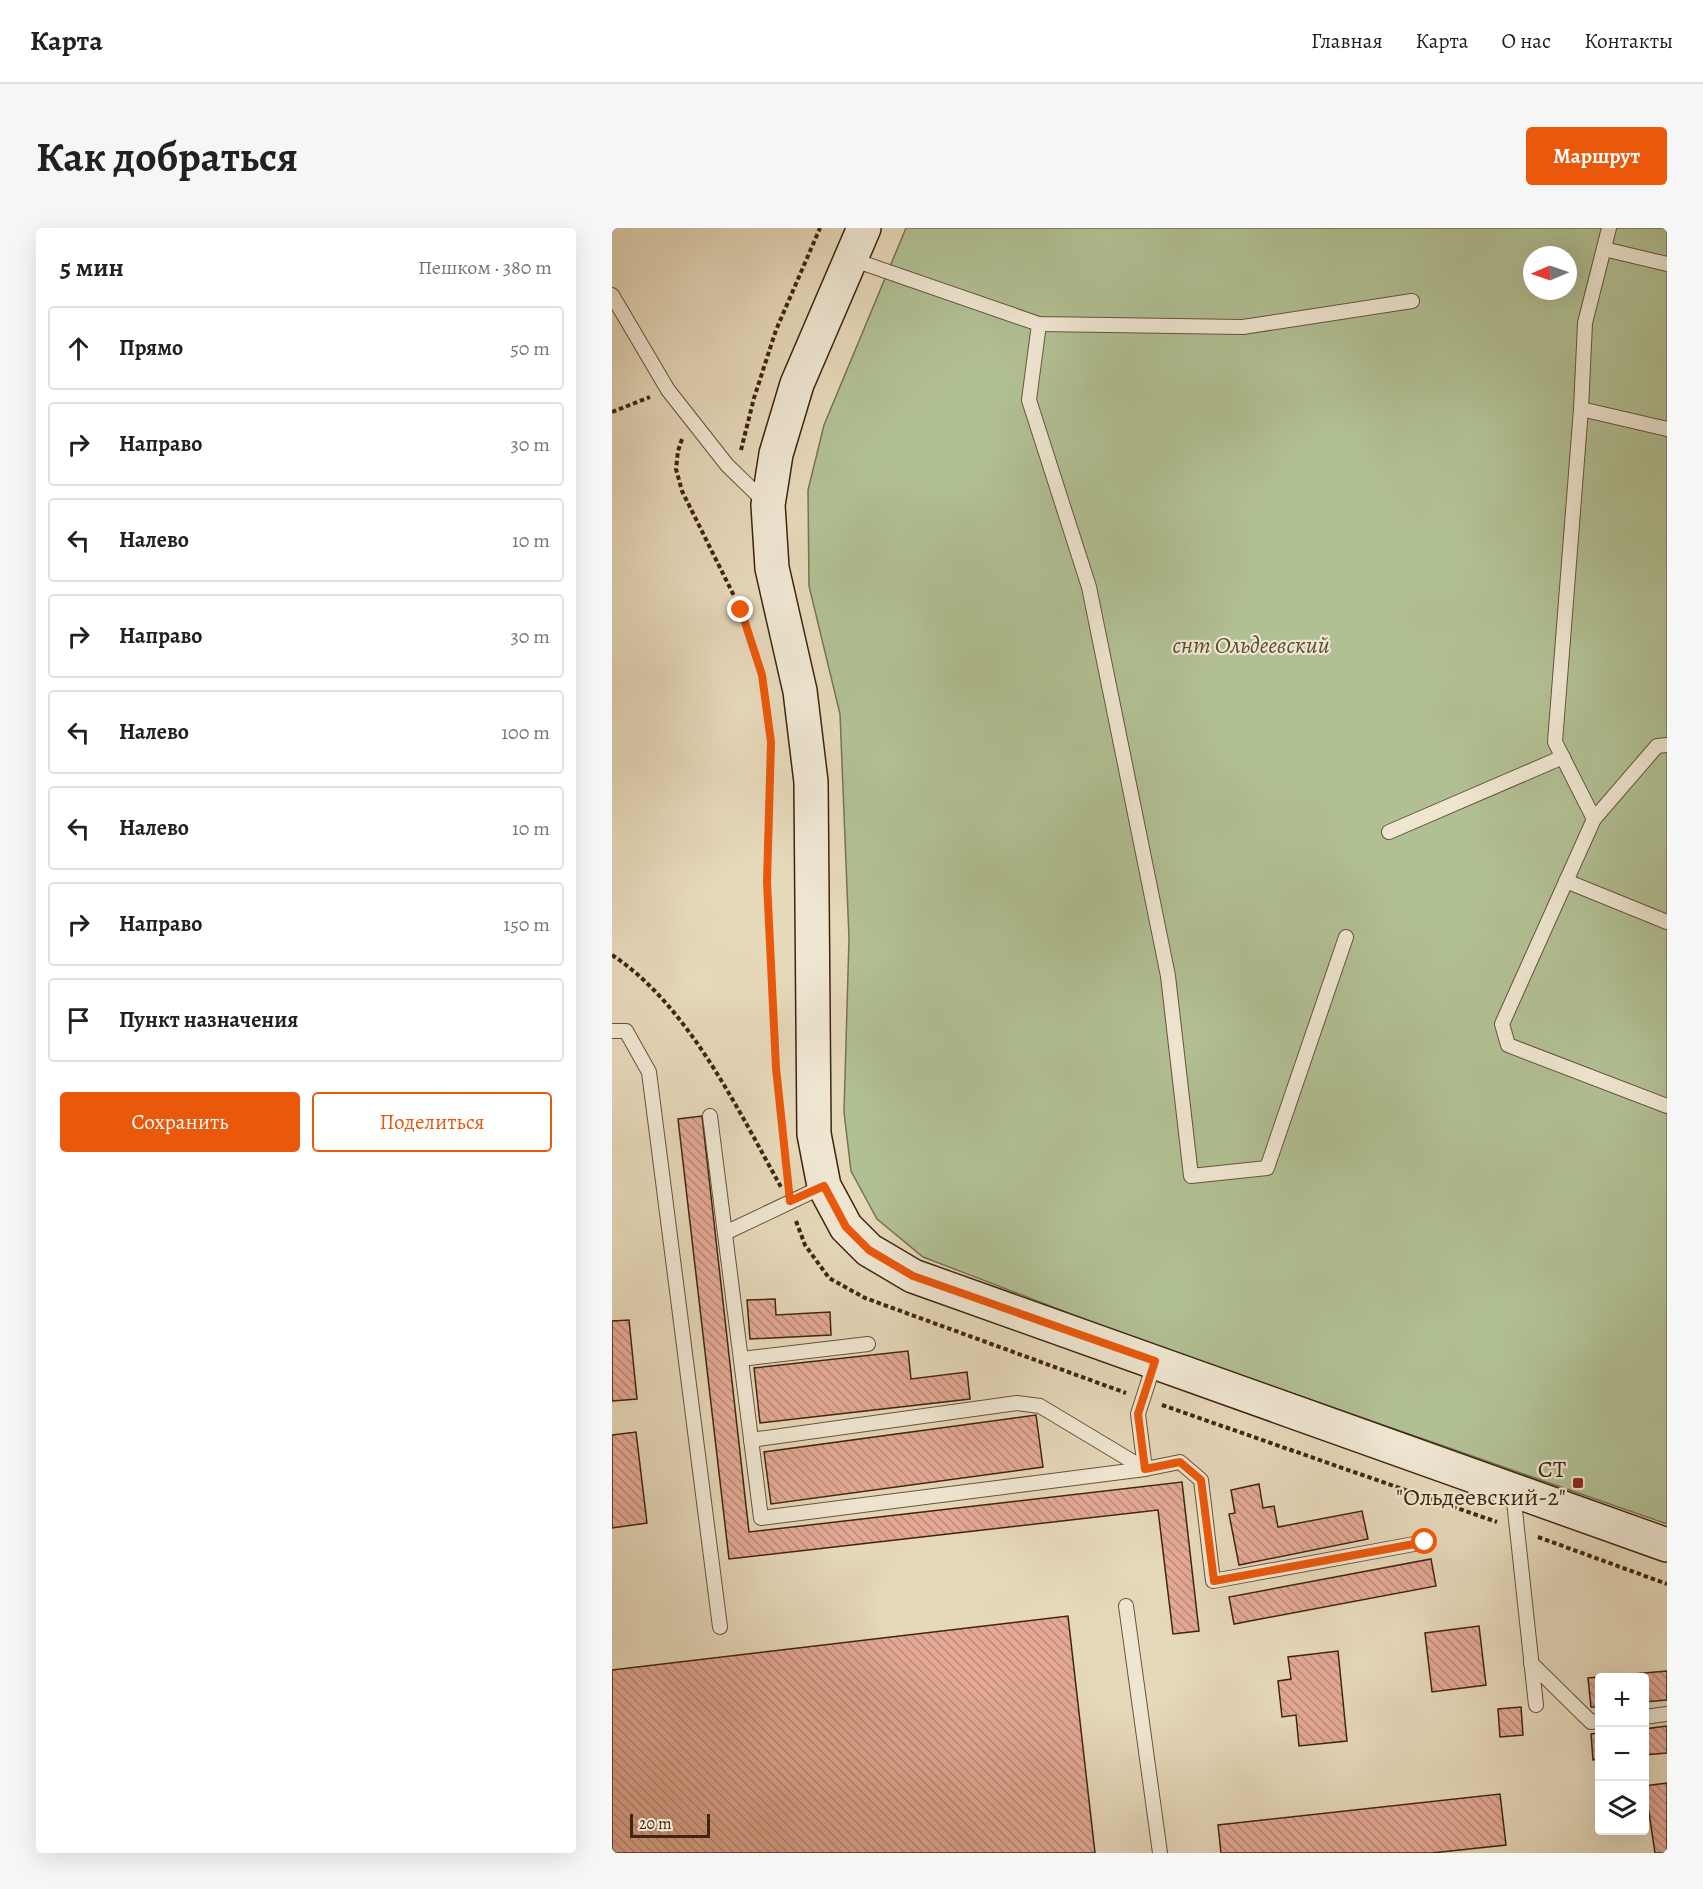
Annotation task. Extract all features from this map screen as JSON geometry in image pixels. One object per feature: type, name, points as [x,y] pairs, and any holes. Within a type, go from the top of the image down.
[{"type":"street","points":[[864,228],[797,384],[776,454],[768,506],[772,568],[800,691],[811,782],[814,1134],[824,1186],[846,1227],[869,1250],[913,1276],[1667,1545]]},
{"type":"lane","points":[[1594,819],[1555,742],[1581,409],[1585,323],[1609,228]]},
{"type":"lane","points":[[1604,249],[1667,264]]},
{"type":"lane","points":[[851,259],[1039,324],[1243,327],[1412,301]]},
{"type":"lane","points":[[612,295],[668,390],[727,465],[768,506]]},
{"type":"lane","points":[[1039,324],[1029,400],[1092,598],[1168,976],[1191,1176],[1267,1168],[1346,937]]},
{"type":"lane","points":[[1581,409],[1667,429]]},
{"type":"lane","points":[[1667,735],[1662,745],[1594,819],[1502,1024],[1508,1045],[1667,1106]]},
{"type":"lane","points":[[1389,832],[1563,757]]},
{"type":"lane","points":[[1566,881],[1667,922]]},
{"type":"lane","points":[[612,1031],[626,1031],[650,1072],[720,1627]]},
{"type":"lane","points":[[710,1116],[761,1518],[1145,1469],[1180,1462],[1201,1480],[1214,1581],[1425,1542]]},
{"type":"lane","points":[[725,1233],[824,1186]]},
{"type":"lane","points":[[741,1359],[868,1344]]},
{"type":"lane","points":[[1145,1469],[1138,1414],[1155,1361]]},
{"type":"lane","points":[[751,1440],[1017,1403],[1040,1406],[1145,1469]]},
{"type":"lane","points":[[1513,1490],[1536,1705]]},
{"type":"lane","points":[[1126,1606],[1160,1853]]},
{"type":"lane","points":[[1531,1664],[1591,1722],[1595,1722]]},
{"type":"lane","points":[[1649,1716],[1667,1714]]},
{"type":"path","points":[[736,473],[754,398],[776,330],[820,228]]},
{"type":"path","points":[[612,412],[668,390]]},
{"type":"path","points":[[690,418],[678,451],[676,469],[682,491],[741,610],[762,675],[771,742],[767,882],[776,1068],[783,1135]]},
{"type":"path","points":[[612,955],[632,968],[672,1009],[723,1084],[790,1201]]},
{"type":"path","points":[[784,1146],[790,1201]]},
{"type":"path","points":[[1517,1529],[1667,1584]]},
{"type":"green space","name":"снт Ольдеевский","points":[[906,228],[1667,228],[1667,1524],[1134,1338],[923,1257],[877,1219],[851,1171],[844,1112],[849,938],[840,714],[809,586],[808,490],[824,425]]},
{"type":"building","points":[[702,1116],[749,1532],[1182,1482],[1199,1631],[1173,1634],[1158,1510],[729,1559],[678,1119]]},
{"type":"building","points":[[775,1299],[776,1315],[830,1312],[831,1335],[750,1339],[747,1300]]},
{"type":"building","points":[[629,1320],[637,1399],[612,1401],[612,1321]]},
{"type":"building","points":[[908,1351],[911,1379],[967,1372],[970,1399],[760,1423],[754,1368]]},
{"type":"building","points":[[1036,1415],[1043,1467],[771,1504],[764,1452]]},
{"type":"building","points":[[636,1432],[647,1523],[612,1528],[612,1435]]},
{"type":"building","points":[[1259,1484],[1263,1508],[1274,1506],[1278,1527],[1362,1511],[1368,1539],[1239,1565],[1229,1514],[1235,1513],[1231,1490]]},
{"type":"building","points":[[1431,1559],[1436,1586],[1234,1624],[1229,1597]]},
{"type":"building","points":[[1068,1616],[1095,1853],[612,1853],[612,1670]]},
{"type":"building","points":[[1479,1626],[1486,1685],[1432,1692],[1425,1633]]},
{"type":"building","points":[[1338,1651],[1347,1741],[1299,1746],[1296,1715],[1282,1717],[1278,1681],[1291,1679],[1288,1657]]},
{"type":"building","points":[[1667,1671],[1667,1700],[1649,1702],[1649,1673],[1644,1673]]},
{"type":"building","points":[[1595,1677],[1595,1707],[1591,1707],[1588,1678]]},
{"type":"building","points":[[1521,1707],[1523,1735],[1500,1737],[1498,1709]]},
{"type":"building","points":[[1667,1726],[1667,1753],[1649,1755],[1649,1728]]},
{"type":"building","points":[[1591,1734],[1595,1734],[1595,1760],[1593,1760]]},
{"type":"building","points":[[1667,1783],[1667,1853],[1655,1853],[1649,1813],[1649,1785]]},
{"type":"building","points":[[1500,1794],[1506,1845],[1432,1853],[1221,1853],[1218,1825]]},
{"type":"place","name":"СТ \"Ольдеевский-2\"","points":[[1578,1483]]},
{"type":"route","points":[[741,610],[762,675],[771,742],[767,882],[776,1068],[790,1201],[824,1186],[846,1227],[869,1250],[913,1276],[1155,1361],[1138,1414],[1145,1469],[1180,1462],[1201,1480],[1214,1581],[1425,1542]]}]
